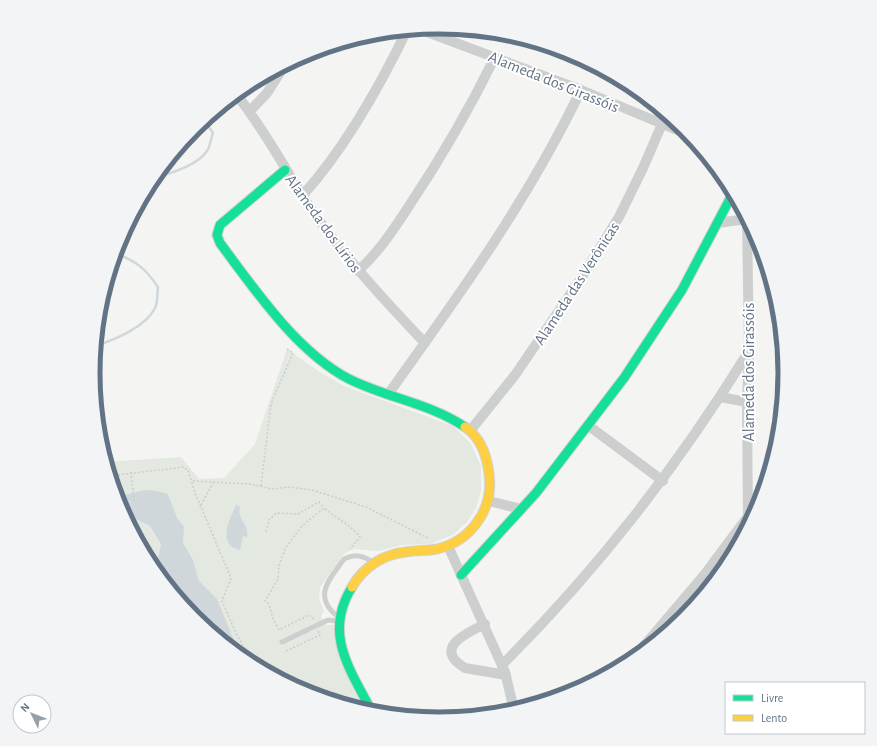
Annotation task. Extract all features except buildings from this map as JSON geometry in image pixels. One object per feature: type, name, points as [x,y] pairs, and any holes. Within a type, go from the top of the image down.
[{"type":"street","name":"Alameda dos Girassóis","points":[[433,34],[581,90],[673,129]]},
{"type":"street","points":[[303,196],[329,164],[354,128],[404,36]]},
{"type":"street","points":[[358,270],[371,260],[385,242],[430,174],[495,57]]},
{"type":"street","points":[[250,111],[267,93],[279,74]]},
{"type":"street","points":[[389,393],[479,266],[527,193],[581,90]]},
{"type":"street","name":"Alameda dos Lírios","points":[[240,98],[250,111],[285,170],[342,251],[425,343]]},
{"type":"street","name":"Alameda das Verônicas","points":[[470,431],[515,375],[580,280],[619,217],[643,168],[662,124]]},
{"type":"street","points":[[285,170],[225,220],[217,230],[220,243],[249,281],[298,340],[312,354],[344,376],[441,414],[470,431],[478,439],[486,454],[490,480],[489,501],[479,522],[464,537],[448,546],[393,554],[374,563],[369,566],[345,595],[338,627],[343,656],[368,704]]},
{"type":"street","points":[[461,575],[521,509],[589,426],[649,342],[682,290],[729,200]]},
{"type":"street","points":[[718,223],[742,221]]},
{"type":"street","name":"Alameda dos Girassóis","points":[[747,232],[749,351],[747,402],[749,510]]},
{"type":"street","points":[[502,665],[542,626],[639,512],[663,481],[720,398],[749,351]]},
{"type":"street","points":[[720,398],[747,402]]},
{"type":"street","points":[[589,426],[663,481]]},
{"type":"street","points":[[489,501],[521,509]]},
{"type":"street","points":[[448,546],[485,624],[502,665],[506,675],[512,703]]},
{"type":"street","points":[[653,636],[705,574],[722,557]]},
{"type":"street","points":[[485,624],[456,639],[452,649],[453,656],[459,664],[465,668],[506,675]]},
{"type":"lane","points":[[339,620],[331,612],[325,600],[325,584],[344,559],[348,557],[359,555],[374,563]]},
{"type":"lane","points":[[282,642],[328,620],[339,620]]},
{"type":"path","points":[[260,486],[271,404],[298,340]]},
{"type":"path","points":[[287,349],[298,356]]},
{"type":"path","points":[[115,475],[130,472],[183,467],[188,470],[193,481],[195,493],[231,578],[222,600],[235,631],[247,653]]},
{"type":"path","points":[[130,472],[134,501]]},
{"type":"path","points":[[193,481],[250,484],[272,489],[289,487],[301,488],[353,502],[430,539]]},
{"type":"path","points":[[201,505],[213,483]]},
{"type":"path","points":[[266,532],[269,520],[276,513],[298,514],[319,502],[324,508],[355,530],[360,537],[353,547],[346,553]]},
{"type":"path","points":[[286,651],[320,635],[317,630],[326,626],[321,616],[312,620],[309,615],[279,630],[272,619],[269,604],[265,600],[278,580],[279,565],[286,547],[302,526],[324,508]]},
{"type":"path","points":[[348,551],[354,549]]},
{"type":"shaded area","points":[[287,349],[320,372],[344,386],[453,426],[471,444],[481,466],[481,491],[476,508],[467,522],[454,534],[431,544],[402,545],[378,551],[354,549],[345,553],[320,587],[319,599],[324,611],[321,616],[326,625],[334,625],[363,703],[330,694],[309,686],[269,667],[232,642],[199,613],[170,579],[145,542],[125,503],[111,462],[181,457],[199,479],[224,478],[255,444]]},
{"type":"shaded area","points":[[145,490],[168,494],[177,518],[184,527],[183,543],[193,560],[199,581],[217,599],[236,645],[199,613],[170,579],[158,559],[161,544],[150,526],[131,517],[122,496]]},
{"type":"shaded area","points":[[236,505],[240,507],[240,515],[247,529],[247,537],[243,536],[240,550],[228,543],[227,537],[228,524]]},
{"type":"waterway","points":[[164,175],[182,169],[197,161],[202,156],[208,149],[213,133],[207,125]]},
{"type":"waterway","points":[[101,344],[137,327],[151,315],[157,303],[158,287],[149,275],[140,266],[120,255]]},
{"type":"traffic: fast","points":[[285,170],[220,225],[217,235],[220,243],[262,300],[312,353],[330,367],[363,386],[437,412],[465,427]]},
{"type":"traffic: fast","points":[[461,575],[536,493],[624,378],[682,290],[729,200]]},
{"type":"traffic: fast","points":[[352,587],[344,604],[340,620],[340,636],[348,666],[368,704]]},
{"type":"traffic: slow","points":[[352,587],[362,573],[382,559],[398,553],[433,550],[449,545],[460,539],[478,522],[488,499],[490,487],[489,474],[487,460],[479,442],[465,427]]}]
